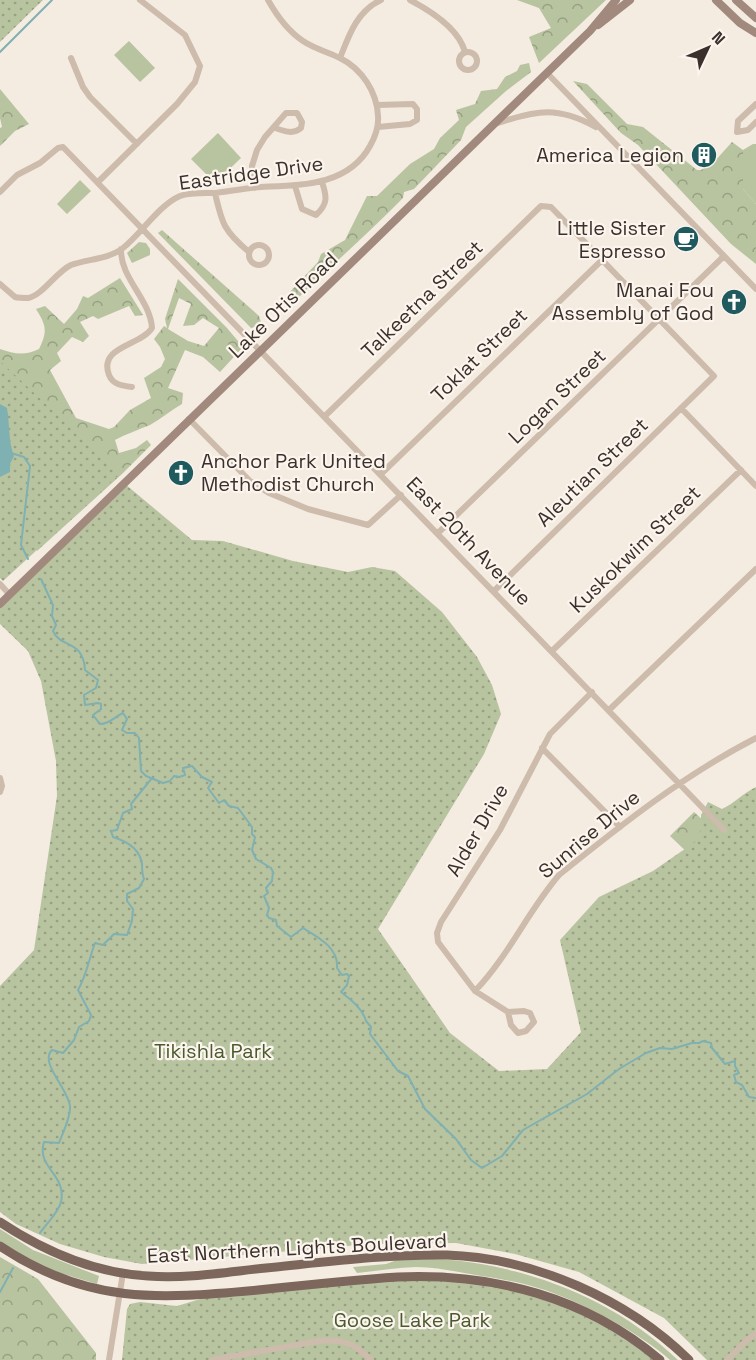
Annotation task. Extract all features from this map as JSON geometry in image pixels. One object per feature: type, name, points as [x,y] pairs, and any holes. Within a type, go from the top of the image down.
[{"type":"main road","name":"Lake Otis Road","points":[[0,604],[590,31],[616,0]]},
{"type":"main road","name":"Lake Otis Road","points":[[590,31],[630,0]]},
{"type":"main road","points":[[716,0],[740,23],[756,33]]},
{"type":"main road","points":[[736,0],[756,18]]},
{"type":"main road","name":"East Northern Lights Boulevard","points":[[0,1222],[46,1249],[95,1267],[123,1273],[170,1276],[384,1257],[448,1256],[488,1261],[541,1273],[583,1289],[655,1331],[689,1360]]},
{"type":"main road","name":"East Northern Lights Boulevard","points":[[0,1246],[36,1268],[80,1286],[119,1293],[170,1297],[398,1277],[432,1275],[475,1279],[513,1286],[575,1307],[621,1332],[660,1360]]},
{"type":"street","points":[[98,182],[171,110],[195,82],[200,66],[185,35],[140,0]]},
{"type":"street","name":"Eastridge Drive","points":[[0,284],[15,297],[30,298],[61,271],[72,265],[109,255],[121,249],[168,204],[181,196],[322,182],[340,175],[357,164],[366,153],[378,127],[377,105],[364,77],[340,58],[304,42],[289,29],[268,0]]},
{"type":"street","points":[[340,58],[361,14],[381,0]]},
{"type":"street","points":[[410,0],[449,27],[459,38],[465,52]]},
{"type":"street","points":[[71,58],[83,87],[90,97],[137,144]]},
{"type":"street","points":[[547,73],[756,289]]},
{"type":"street","points":[[377,105],[413,104],[418,114],[417,120],[410,124],[378,127]]},
{"type":"street","points":[[756,104],[741,117],[736,125],[737,132],[745,131],[756,122]]},
{"type":"street","points":[[494,124],[537,111],[552,111],[580,118],[602,130]]},
{"type":"street","points":[[255,188],[252,166],[257,150],[265,137],[282,117],[291,112],[297,113],[302,122],[301,128],[295,132],[274,128]]},
{"type":"street","name":"East 20th Avenue","points":[[0,192],[17,175],[40,164],[58,148],[63,147],[724,831]]},
{"type":"street","points":[[296,186],[302,209],[316,215],[324,208],[326,195],[322,182]]},
{"type":"street","points":[[215,193],[225,229],[249,252]]},
{"type":"street","name":"Talkeetna Street","points":[[325,416],[541,206],[551,207],[601,261]]},
{"type":"street","points":[[121,249],[121,260],[147,308],[152,328],[141,339],[116,350],[110,357],[108,366],[110,377],[119,386],[132,387]]},
{"type":"street","name":"Logan Street","points":[[438,534],[724,256]]},
{"type":"street","points":[[601,261],[659,320]]},
{"type":"street","name":"Toklat Street","points":[[381,474],[601,261]]},
{"type":"street","name":"Aleutian Street","points":[[494,591],[714,376],[659,320]]},
{"type":"street","points":[[681,408],[756,486]]},
{"type":"street","points":[[189,419],[250,481],[289,502],[368,525],[401,495]]},
{"type":"street","name":"Kuskokwim Street","points":[[552,651],[741,470]]},
{"type":"street","points":[[609,710],[755,573]]},
{"type":"street","points":[[0,584],[10,595]]},
{"type":"street","name":"Alder Drive","points":[[475,991],[438,942],[437,933],[441,922],[500,831],[550,734],[592,692]]},
{"type":"street","name":"Sunrise Drive","points":[[475,991],[487,978],[543,894],[559,875],[678,783],[756,738]]},
{"type":"street","points":[[542,748],[620,827]]},
{"type":"street","points":[[0,778],[1,789]]},
{"type":"street","points":[[475,991],[508,1012],[530,1013],[534,1022],[526,1031],[518,1033],[511,1025],[508,1012]]},
{"type":"street","points":[[110,1360],[123,1273]]},
{"type":"street","points":[[727,1360],[756,1334]]},
{"type":"street","points":[[212,1360],[224,1356],[335,1340],[354,1345],[371,1360]]},
{"type":"green space","points":[[0,0],[43,0],[0,42]]},
{"type":"green space","points":[[517,0],[606,0],[539,63],[529,37],[551,28],[539,8]]},
{"type":"green space","points":[[129,41],[155,68],[140,82],[114,55]]},
{"type":"green space","points":[[529,63],[531,72],[466,127],[461,140],[414,189],[404,192],[403,198],[389,212],[291,305],[288,294],[318,262],[321,254],[345,240],[367,196],[377,196],[410,164],[434,149],[440,138],[459,120],[456,110],[475,104],[481,91],[497,89],[505,77],[517,71],[520,65]]},
{"type":"green space","points":[[573,81],[587,84],[627,124],[643,127],[697,170],[714,162],[732,142],[743,150],[743,189],[756,204],[756,264],[731,244],[638,145],[621,133]]},
{"type":"green space","points":[[0,89],[29,124],[15,131],[0,146],[0,128],[2,127]]},
{"type":"green space","points":[[218,133],[241,158],[215,183],[191,159]]},
{"type":"green space","points":[[756,144],[756,204],[743,189],[743,150]]},
{"type":"green space","points":[[80,180],[91,191],[67,214],[57,204]]},
{"type":"green space","points":[[162,230],[259,316],[263,329],[257,334],[158,233]]},
{"type":"green space","points":[[139,242],[146,243],[150,249],[150,255],[132,263],[127,253]]},
{"type":"green space","points":[[120,278],[143,315],[135,316],[129,306],[98,319],[93,316],[80,322],[89,336],[83,342],[72,337],[57,353],[61,361],[50,370],[76,418],[109,429],[114,427],[130,410],[151,398],[144,378],[161,367],[165,359],[154,339],[164,326],[167,328],[165,319],[178,279],[243,347],[220,372],[203,357],[185,350],[168,388],[183,393],[182,404],[150,425],[115,440],[119,453],[136,448],[147,440],[151,445],[37,551],[0,403],[0,349],[20,354],[39,349],[45,328],[36,309],[45,306],[64,324],[77,309],[83,296],[88,298]],"holes":[[[179,298],[191,304],[183,326],[194,325],[203,318],[219,328],[204,346],[188,341],[168,329]]]},
{"type":"green space","points":[[0,361],[120,474],[3,581],[0,578]]},
{"type":"green space","name":"Tikishla Park","points":[[125,484],[192,540],[223,541],[293,561],[348,572],[372,567],[395,571],[442,612],[477,657],[492,685],[501,714],[484,754],[378,929],[450,1033],[499,1071],[547,1069],[581,1032],[560,940],[599,897],[653,871],[695,842],[701,829],[701,815],[708,802],[722,809],[756,787],[756,1360],[707,1360],[664,1318],[579,1272],[515,1254],[456,1243],[369,1244],[142,1264],[104,1257],[60,1244],[16,1224],[0,1212],[0,986],[34,950],[57,796],[56,761],[41,681],[28,651],[0,624],[0,608]]},
{"type":"green space","points":[[694,812],[705,822],[693,858],[670,836]]},
{"type":"green space","points":[[0,1229],[33,1250],[99,1276],[97,1284],[28,1260],[0,1242]]},
{"type":"green space","points":[[0,1257],[38,1279],[96,1353],[96,1360],[0,1360]]},
{"type":"green space","points":[[431,1259],[483,1264],[544,1280],[573,1291],[628,1321],[678,1360],[670,1360],[625,1328],[589,1308],[554,1293],[530,1286],[450,1270],[409,1267],[357,1273],[353,1267],[386,1264],[397,1260]]},
{"type":"green space","name":"Goose Lake Park","points":[[438,1278],[520,1291],[555,1302],[590,1318],[624,1338],[654,1360],[122,1360],[127,1309],[130,1304],[140,1302],[177,1306],[207,1297],[398,1279]]},
{"type":"water","points":[[0,404],[7,408],[14,456],[10,464],[10,472],[0,477]]},
{"type":"waterway","points":[[0,52],[52,0]]},
{"type":"waterway","points":[[11,453],[24,457],[30,466],[21,545],[28,559]]},
{"type":"waterway","points":[[41,579],[53,605],[52,616],[56,625],[53,631],[57,637],[80,653],[85,670],[98,680],[96,688],[84,695],[85,705],[101,704],[101,709],[93,715],[100,724],[109,722],[123,713],[127,719],[122,730],[135,733],[139,738],[141,771],[146,776],[163,783],[170,781],[174,776],[185,775],[183,768],[192,766],[202,777],[212,782],[208,788],[219,803],[224,800],[229,806],[238,808],[252,827],[252,834],[255,837],[252,850],[256,859],[271,868],[273,872],[272,881],[266,888],[268,893],[264,896],[269,908],[267,915],[269,918],[276,920],[277,926],[291,937],[303,928],[321,939],[331,949],[337,961],[337,968],[342,975],[349,976],[347,985],[341,992],[362,1013],[371,1027],[370,1034],[398,1071],[408,1076],[425,1109],[456,1139],[471,1160],[482,1168],[502,1156],[523,1130],[587,1094],[619,1069],[646,1053],[660,1048],[672,1049],[703,1041],[711,1043],[712,1048],[725,1064],[735,1061],[739,1073],[734,1075],[736,1082],[742,1085],[749,1097],[756,1098]]},
{"type":"waterway","points":[[40,1233],[58,1210],[62,1192],[60,1184],[44,1158],[44,1142],[59,1143],[70,1110],[68,1099],[51,1069],[49,1055],[52,1050],[63,1053],[74,1040],[79,1027],[89,1021],[91,1015],[78,990],[95,943],[103,945],[114,934],[127,935],[133,909],[127,901],[127,894],[139,888],[144,879],[142,864],[135,850],[127,843],[113,837],[111,831],[117,830],[123,813],[132,809],[131,804],[152,778]]},
{"type":"waterway","points":[[0,1292],[13,1268]]},
{"type":"place","name":"America Legion","points":[[704,155]]},
{"type":"place","name":"Little Sister Espresso","points":[[686,239]]},
{"type":"place","name":"Manai Fou Assembly of God","points":[[734,302]]},
{"type":"place","name":"Anchor Park United Methodist Church","points":[[181,473]]}]
